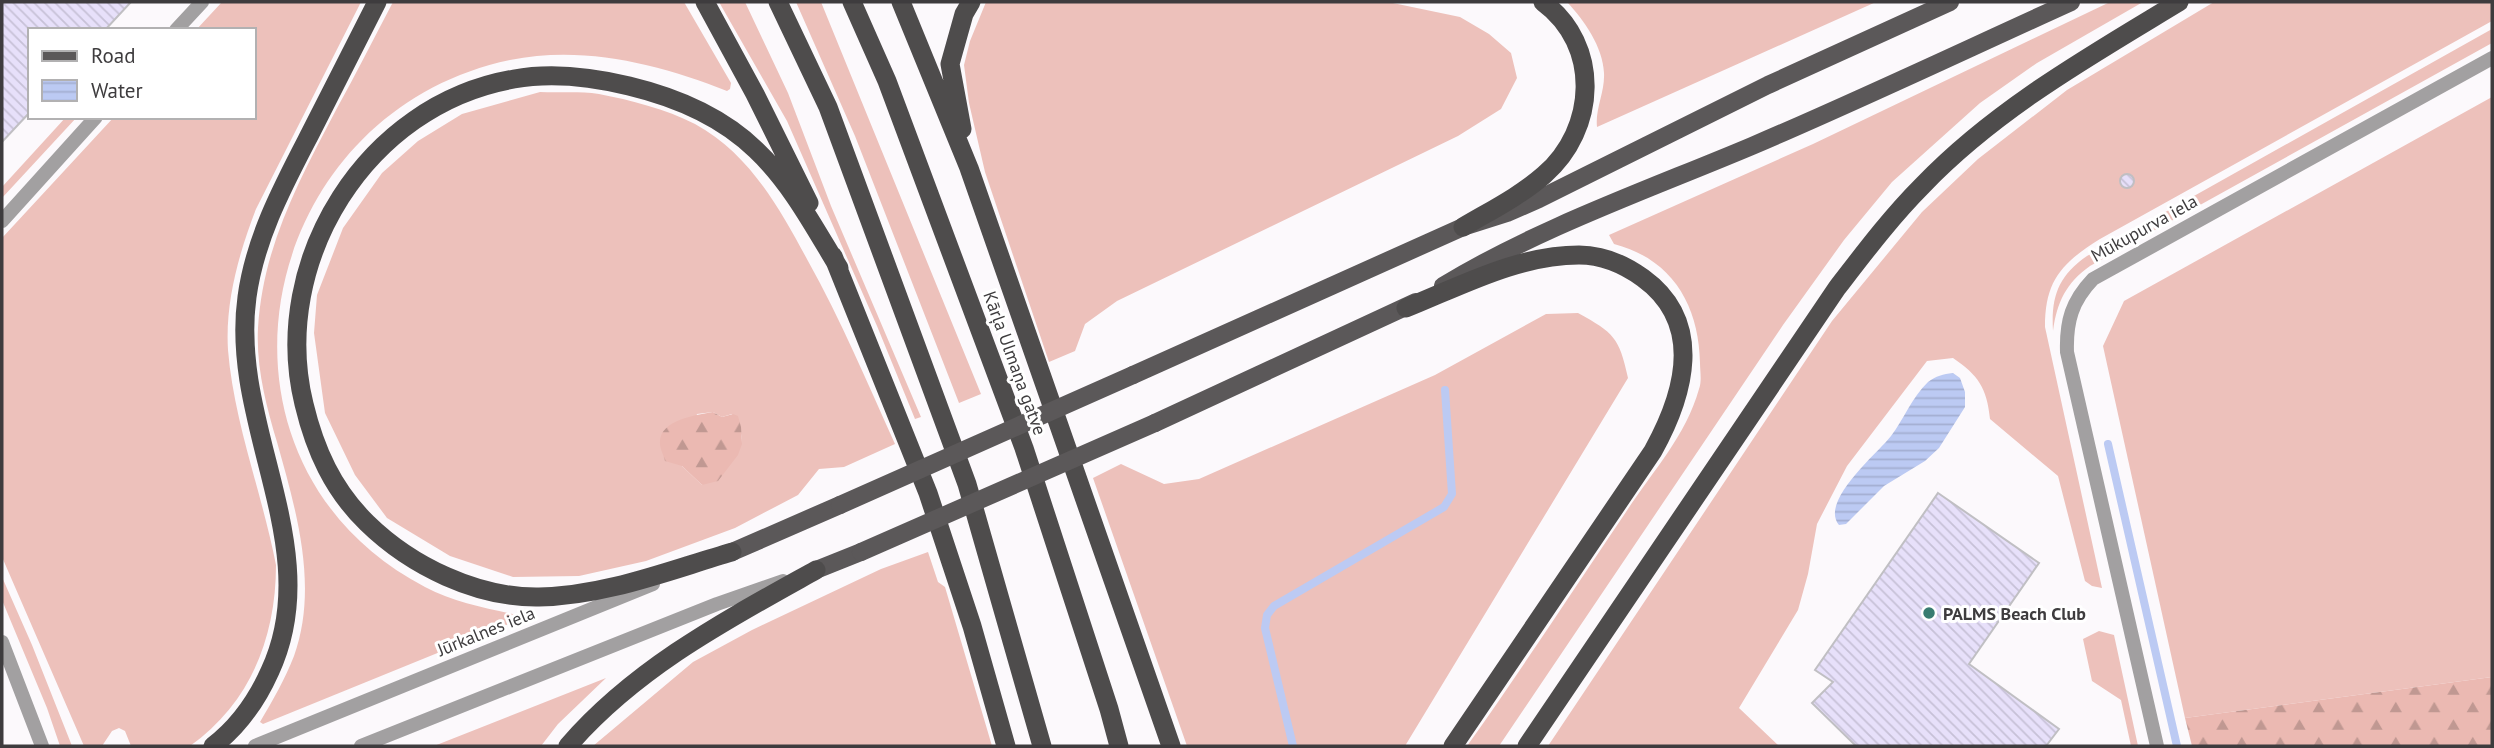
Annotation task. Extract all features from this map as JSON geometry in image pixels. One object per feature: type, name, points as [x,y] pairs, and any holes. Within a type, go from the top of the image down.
[{"type":"highway","points":[[213,746],[236,724],[265,682],[284,634],[289,599],[286,545],[252,408],[245,362],[244,317],[254,262],[273,206],[377,2]]},
{"type":"highway","points":[[705,2],[799,180],[839,268],[928,493],[972,626],[1006,746]]},
{"type":"highway","points":[[778,2],[828,107],[967,484],[1042,746]]},
{"type":"highway","name":"Kārļa Ulmaņa gatve","points":[[852,2],[887,81],[1024,448],[1119,746]]},
{"type":"highway","points":[[901,2],[970,168],[1171,746]]},
{"type":"highway","points":[[970,168],[950,64],[964,14],[971,2]]},
{"type":"highway","points":[[1462,228],[1545,174],[1563,155],[1582,116],[1586,76],[1579,45],[1564,23],[1543,2]]},
{"type":"highway","points":[[1527,746],[1837,288],[1884,227],[1924,184],[1968,144],[2021,102],[2072,66],[2179,2]]},
{"type":"highway","points":[[732,552],[594,591],[536,597],[488,591],[432,569],[402,552],[352,509],[322,460],[309,426],[300,390],[296,355],[299,302],[308,263],[335,206],[354,179],[398,134],[454,98],[515,79],[545,76],[605,80],[647,90],[719,121],[756,150],[773,168],[789,188],[839,268]]},
{"type":"highway","points":[[1406,308],[1515,264],[1580,255],[1612,261],[1632,270],[1653,286],[1670,303],[1679,327],[1683,352],[1679,393],[1673,412],[1653,452],[1453,746]]},
{"type":"highway","points":[[568,746],[644,675],[719,624],[816,570]]},
{"type":"main road","points":[[732,552],[1462,228],[1539,199],[1768,85],[1950,2]]},
{"type":"main road","points":[[816,570],[1155,423],[1406,308],[1477,265],[1525,242],[1766,140],[2071,2]]},
{"type":"street","points":[[178,28],[202,2]]},
{"type":"street","name":"Mūkupurva iela","points":[[2157,746],[2067,352],[2066,330],[2074,302],[2093,279],[2492,58]]},
{"type":"street","points":[[2,221],[94,119]]},
{"type":"street","name":"Jūrkalnes iela","points":[[255,746],[732,552]]},
{"type":"street","points":[[361,746],[717,604],[816,570]]},
{"type":"street","points":[[2,642],[42,746]]},
{"type":"shaded area","points":[[222,2],[361,2],[256,209],[239,260],[231,296],[228,350],[231,377],[276,565],[275,592],[265,643],[256,667],[229,710],[190,746],[131,746],[125,731],[119,728],[112,731],[102,746],[84,746],[2,557],[2,238],[112,119],[256,119],[256,28],[198,28]]},
{"type":"shaded area","points":[[393,2],[684,2],[731,83],[730,89],[727,91],[648,65],[593,56],[537,56],[510,60],[423,93],[355,148],[307,218],[282,297],[279,380],[301,460],[349,531],[425,587],[462,602],[526,617],[263,724],[260,722],[294,656],[305,603],[305,575],[297,521],[260,371],[258,328],[261,298],[275,242],[296,189]]},
{"type":"shaded area","points":[[719,2],[745,2],[788,93],[831,206],[921,417],[915,419],[787,121]]},
{"type":"shaded area","points":[[796,2],[821,2],[981,394],[959,403],[855,136]]},
{"type":"shaded area","points":[[986,2],[1388,2],[1460,17],[1489,34],[1511,53],[1517,78],[1501,109],[1458,136],[1117,301],[1085,324],[1075,351],[1049,362],[985,172],[969,103],[964,65],[970,41]]},
{"type":"shaded area","points":[[1567,2],[1876,2],[1597,127],[1604,80],[1603,63],[1592,34]]},
{"type":"shaded area","points":[[2110,2],[2143,2],[2037,63],[1980,103],[1892,182],[1844,240],[1783,325],[1499,746],[1467,746],[1677,438],[1700,386],[1698,342],[1694,322],[1678,287],[1652,261],[1614,244],[1609,235],[1813,144]]},
{"type":"shaded area","points":[[2214,2],[2492,2],[2492,21],[2100,239],[2075,256],[2058,274],[2048,297],[2045,327],[2102,588],[2085,581],[2058,476],[1990,419],[1984,391],[1969,370],[1953,358],[1927,361],[1847,466],[1817,524],[1798,610],[1739,708],[1779,746],[1548,746],[1832,321],[1922,212],[1978,159],[2067,90]]},
{"type":"shaded area","points":[[2492,29],[2492,43],[2090,266],[2075,279],[2064,294],[2053,331],[2053,308],[2058,288],[2069,271],[2087,256]]},
{"type":"shaded area","points":[[540,92],[592,93],[660,109],[695,124],[714,136],[748,167],[786,222],[832,306],[895,444],[844,467],[819,469],[798,495],[735,528],[646,561],[579,576],[513,577],[450,556],[387,518],[355,475],[325,413],[314,333],[317,295],[343,228],[382,173],[418,141],[462,114]],"holes":[[[713,412],[722,417],[732,414],[742,437],[740,446],[730,462],[702,485],[682,466],[697,414]]]},
{"type":"shaded area","points":[[2492,97],[2492,677],[2185,718],[2103,346],[2124,301]]},
{"type":"shaded area","points":[[64,119],[75,119],[2,198],[2,187]]},
{"type":"shaded area","points":[[1578,313],[1600,326],[1613,338],[1621,353],[1628,378],[1405,746],[1187,746],[1093,478],[1121,464],[1164,484],[1199,479],[1435,375],[1546,314]]},
{"type":"shaded area","points":[[928,552],[938,582],[945,587],[992,746],[593,746],[693,662],[752,630],[881,569]]},
{"type":"shaded area","points":[[2,577],[72,746],[60,746],[2,600]]},
{"type":"shaded area","points":[[2099,631],[2114,635],[2138,746],[2131,746],[2121,700],[2092,681],[2083,639]]},
{"type":"shaded area","points":[[606,678],[558,724],[541,746],[434,746]]},
{"type":"green space","points":[[713,412],[722,417],[733,414],[738,416],[742,444],[738,455],[718,481],[702,485],[682,466],[665,461],[660,446],[661,436],[665,429],[679,420]]},
{"type":"green space","points":[[2492,677],[2492,746],[2192,746],[2185,718]]},
{"type":"water","points":[[1953,373],[1960,378],[1965,392],[1965,407],[1939,448],[1925,461],[1884,486],[1846,524],[1839,525],[1835,515],[1843,491],[1891,436],[1917,394],[1928,382]]},
{"type":"building","points":[[2,2],[131,2],[107,28],[28,28],[28,114],[2,142]]},
{"type":"building","points":[[2124,174],[2130,174],[2134,181],[2130,188],[2124,188],[2120,184],[2120,178]]},
{"type":"building","name":"PALMS Beach Club","points":[[1938,493],[2039,563],[1969,664],[2059,729],[2046,746],[1856,746],[1812,703],[1833,682],[1815,670]]},
{"type":"waterway","points":[[1293,746],[1265,628],[1267,615],[1274,606],[1444,507],[1452,494],[1445,390]]},
{"type":"waterway","points":[[2108,444],[2177,746]]},
{"type":"place","name":"PALMS Beach Club","points":[[1929,613]]}]
